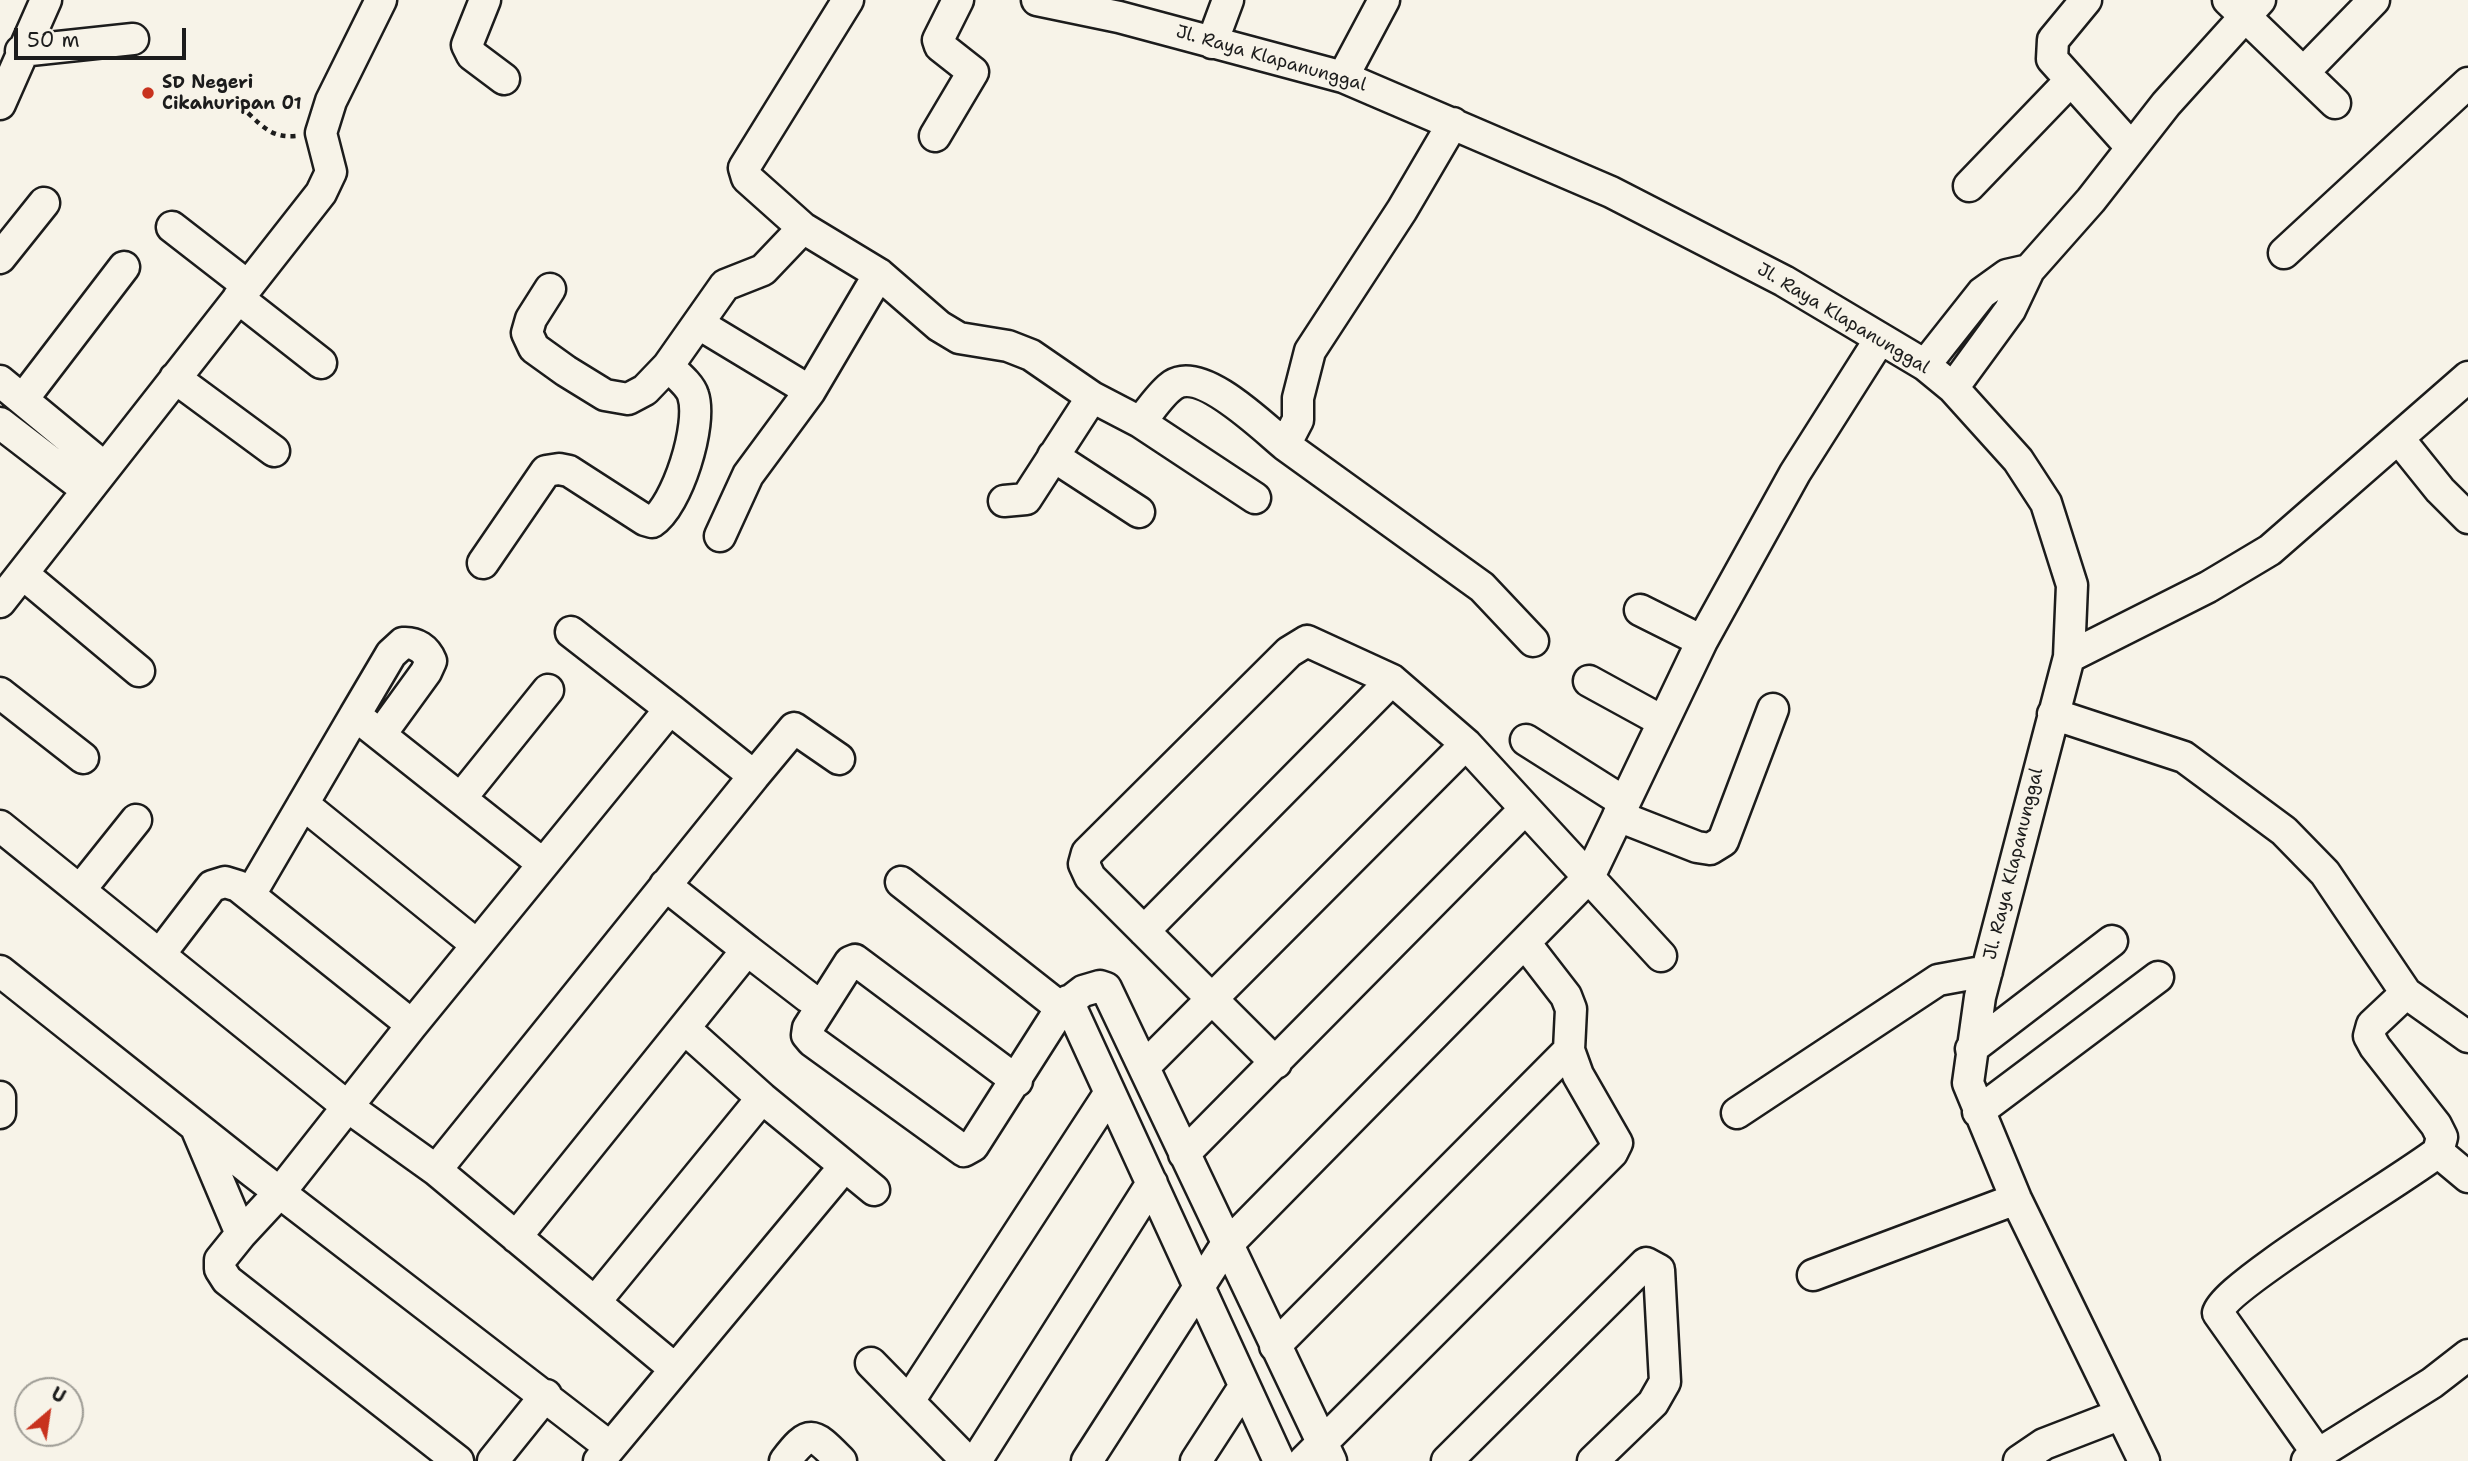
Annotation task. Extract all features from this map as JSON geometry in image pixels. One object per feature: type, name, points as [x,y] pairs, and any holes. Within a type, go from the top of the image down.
[{"type":"street","points":[[0,104],[21,51],[46,0]]},
{"type":"street","points":[[0,602],[321,193],[331,172],[321,133],[331,101],[381,0]]},
{"type":"street","points":[[485,0],[467,45],[472,55],[504,79]]},
{"type":"street","points":[[848,0],[744,168],[747,178],[803,228],[879,274],[939,326],[959,338],[1008,346],[1031,355],[1093,397],[1140,422],[1255,498]]},
{"type":"street","points":[[935,135],[973,72],[940,46],[938,40],[958,0]]},
{"type":"street","name":"Jl. Raya Klapanunggal","points":[[1037,0],[1125,8],[1212,43],[1343,78],[1611,192],[1784,281],[1925,365],[1953,388],[2018,460],[2046,503],[2072,585],[2069,657],[1987,971],[1970,1049],[1968,1083],[2016,1199],[2119,1415],[2144,1461]]},
{"type":"street","points":[[1343,78],[1384,0]]},
{"type":"street","points":[[2086,0],[2053,40],[2052,59],[2131,147]]},
{"type":"street","points":[[2305,71],[2374,0]]},
{"type":"street","points":[[1212,43],[1220,2]]},
{"type":"street","points":[[1953,388],[2010,310],[2029,270],[2091,200],[2244,5],[2335,103]]},
{"type":"street","points":[[21,51],[133,39]]},
{"type":"street","points":[[1969,186],[2070,81]]},
{"type":"street","points":[[2284,253],[2468,83]]},
{"type":"street","points":[[1285,445],[1298,420],[1298,398],[1310,351],[1402,210],[1453,123]]},
{"type":"street","points":[[0,258],[44,203]]},
{"type":"street","points":[[172,227],[321,363]]},
{"type":"street","points":[[550,289],[531,319],[527,333],[534,348],[605,395],[628,399],[645,390],[668,366],[725,285],[763,270],[792,235],[803,228]]},
{"type":"street","points":[[95,478],[11,390],[124,267]]},
{"type":"street","points":[[1925,365],[1982,293],[2007,275],[2029,270]]},
{"type":"street","points":[[720,536],[748,475],[810,391],[879,274]]},
{"type":"street","points":[[699,324],[810,391]]},
{"type":"street","points":[[1087,1461],[1202,1280],[1227,1246],[1589,877],[1702,641],[1796,473],[1880,339]]},
{"type":"street","points":[[483,563],[546,471],[559,468],[569,471],[645,520],[652,522],[663,516],[685,466],[697,412],[693,392],[668,366]]},
{"type":"street","points":[[2069,657],[2208,587],[2270,550],[2468,377]]},
{"type":"street","points":[[175,378],[274,451]]},
{"type":"street","points":[[1140,422],[1174,385],[1189,380],[1209,386],[1285,445],[1482,587],[1533,641]]},
{"type":"street","points":[[1004,501],[1026,499],[1093,397]]},
{"type":"street","points":[[1,427],[95,478]]},
{"type":"street","points":[[2399,439],[2440,490],[2468,518]]},
{"type":"street","points":[[1053,456],[1139,512]]},
{"type":"street","points":[[23,574],[139,671]]},
{"type":"street","points":[[1640,610],[1702,641]]},
{"type":"street","points":[[571,632],[754,776]]},
{"type":"street","points":[[1276,1063],[1090,877],[1084,864],[1087,853],[1289,652],[1307,641],[1320,644],[1392,680],[1466,744],[1661,956]]},
{"type":"street","points":[[251,893],[391,654],[403,643],[412,642],[428,653],[431,661],[426,672],[380,733]]},
{"type":"street","points":[[1144,931],[1392,680]]},
{"type":"street","points":[[1589,681],[1662,721]]},
{"type":"street","points":[[461,798],[548,690]]},
{"type":"street","points":[[0,693],[83,758]]},
{"type":"street","points":[[458,1461],[228,1280],[220,1269],[220,1260],[281,1191],[412,1025],[670,709]]},
{"type":"street","points":[[1526,740],[1621,809],[1697,847],[1710,849],[1723,841],[1773,709]]},
{"type":"street","points":[[2053,714],[2184,757],[2284,831],[2325,873],[2406,993],[2468,1037]]},
{"type":"street","points":[[355,715],[543,864]]},
{"type":"street","points":[[436,1170],[794,728],[839,759]]},
{"type":"street","points":[[1144,1067],[1466,744]]},
{"type":"street","points":[[303,804],[477,945]]},
{"type":"street","points":[[1184,1154],[1525,809]]},
{"type":"street","points":[[80,890],[136,820]]},
{"type":"street","points":[[0,826],[348,1107],[436,1170],[675,1368]]},
{"type":"street","points":[[160,954],[212,886],[225,882],[251,893],[412,1025]]},
{"type":"street","points":[[901,882],[1064,1004],[1202,1280],[1244,1387],[1279,1461]]},
{"type":"street","points":[[665,885],[808,997]]},
{"type":"street","points":[[1970,1049],[2112,941]]},
{"type":"street","points":[[1017,1081],[855,960],[850,961],[808,1028],[807,1035],[812,1041],[960,1150],[968,1150],[1017,1081],[1064,1004],[1083,991],[1100,986],[1106,988],[1275,1346],[1319,1454],[1612,1153],[1617,1143],[1578,1075],[1569,1050],[1571,1009],[1566,996],[1525,943]]},
{"type":"street","points":[[516,1237],[747,950]]},
{"type":"street","points":[[0,971],[196,1126],[546,1395],[604,1454],[844,1167]]},
{"type":"street","points":[[1737,1113],[1938,980],[1987,971]]},
{"type":"street","points":[[1978,1112],[2158,977]]},
{"type":"street","points":[[2406,993],[2372,1025],[2369,1036],[2436,1125],[2442,1137],[2438,1152],[2315,1234],[2220,1304],[2218,1313],[2312,1457],[2432,1383],[2468,1355]]},
{"type":"street","points":[[685,1029],[762,1098],[874,1189]]},
{"type":"street","points":[[1275,1346],[1569,1050]]},
{"type":"street","points":[[909,1401],[1109,1094]]},
{"type":"street","points":[[0,1097],[0,1113]]},
{"type":"street","points":[[595,1302],[762,1098]]},
{"type":"street","points":[[196,1126],[241,1234]]},
{"type":"street","points":[[2438,1152],[2468,1177]]},
{"type":"street","points":[[976,1461],[1152,1183]]},
{"type":"street","points":[[1813,1275],[2016,1199]]},
{"type":"street","points":[[1447,1461],[1646,1264],[1651,1264],[1659,1270],[1665,1382],[1653,1403],[1593,1461]]},
{"type":"street","points":[[871,1363],[967,1461]]},
{"type":"street","points":[[1196,1461],[1244,1387]]},
{"type":"street","points":[[493,1461],[546,1395]]},
{"type":"street","points":[[2019,1461],[2044,1444],[2119,1415]]},
{"type":"street","points":[[785,1461],[802,1439],[809,1436],[819,1439],[841,1461]]},
{"type":"path","points":[[248,113],[270,133],[281,137],[321,133]]},
{"type":"place","name":"SD Negeri Cikahuripan 01","points":[[148,93]]}]
